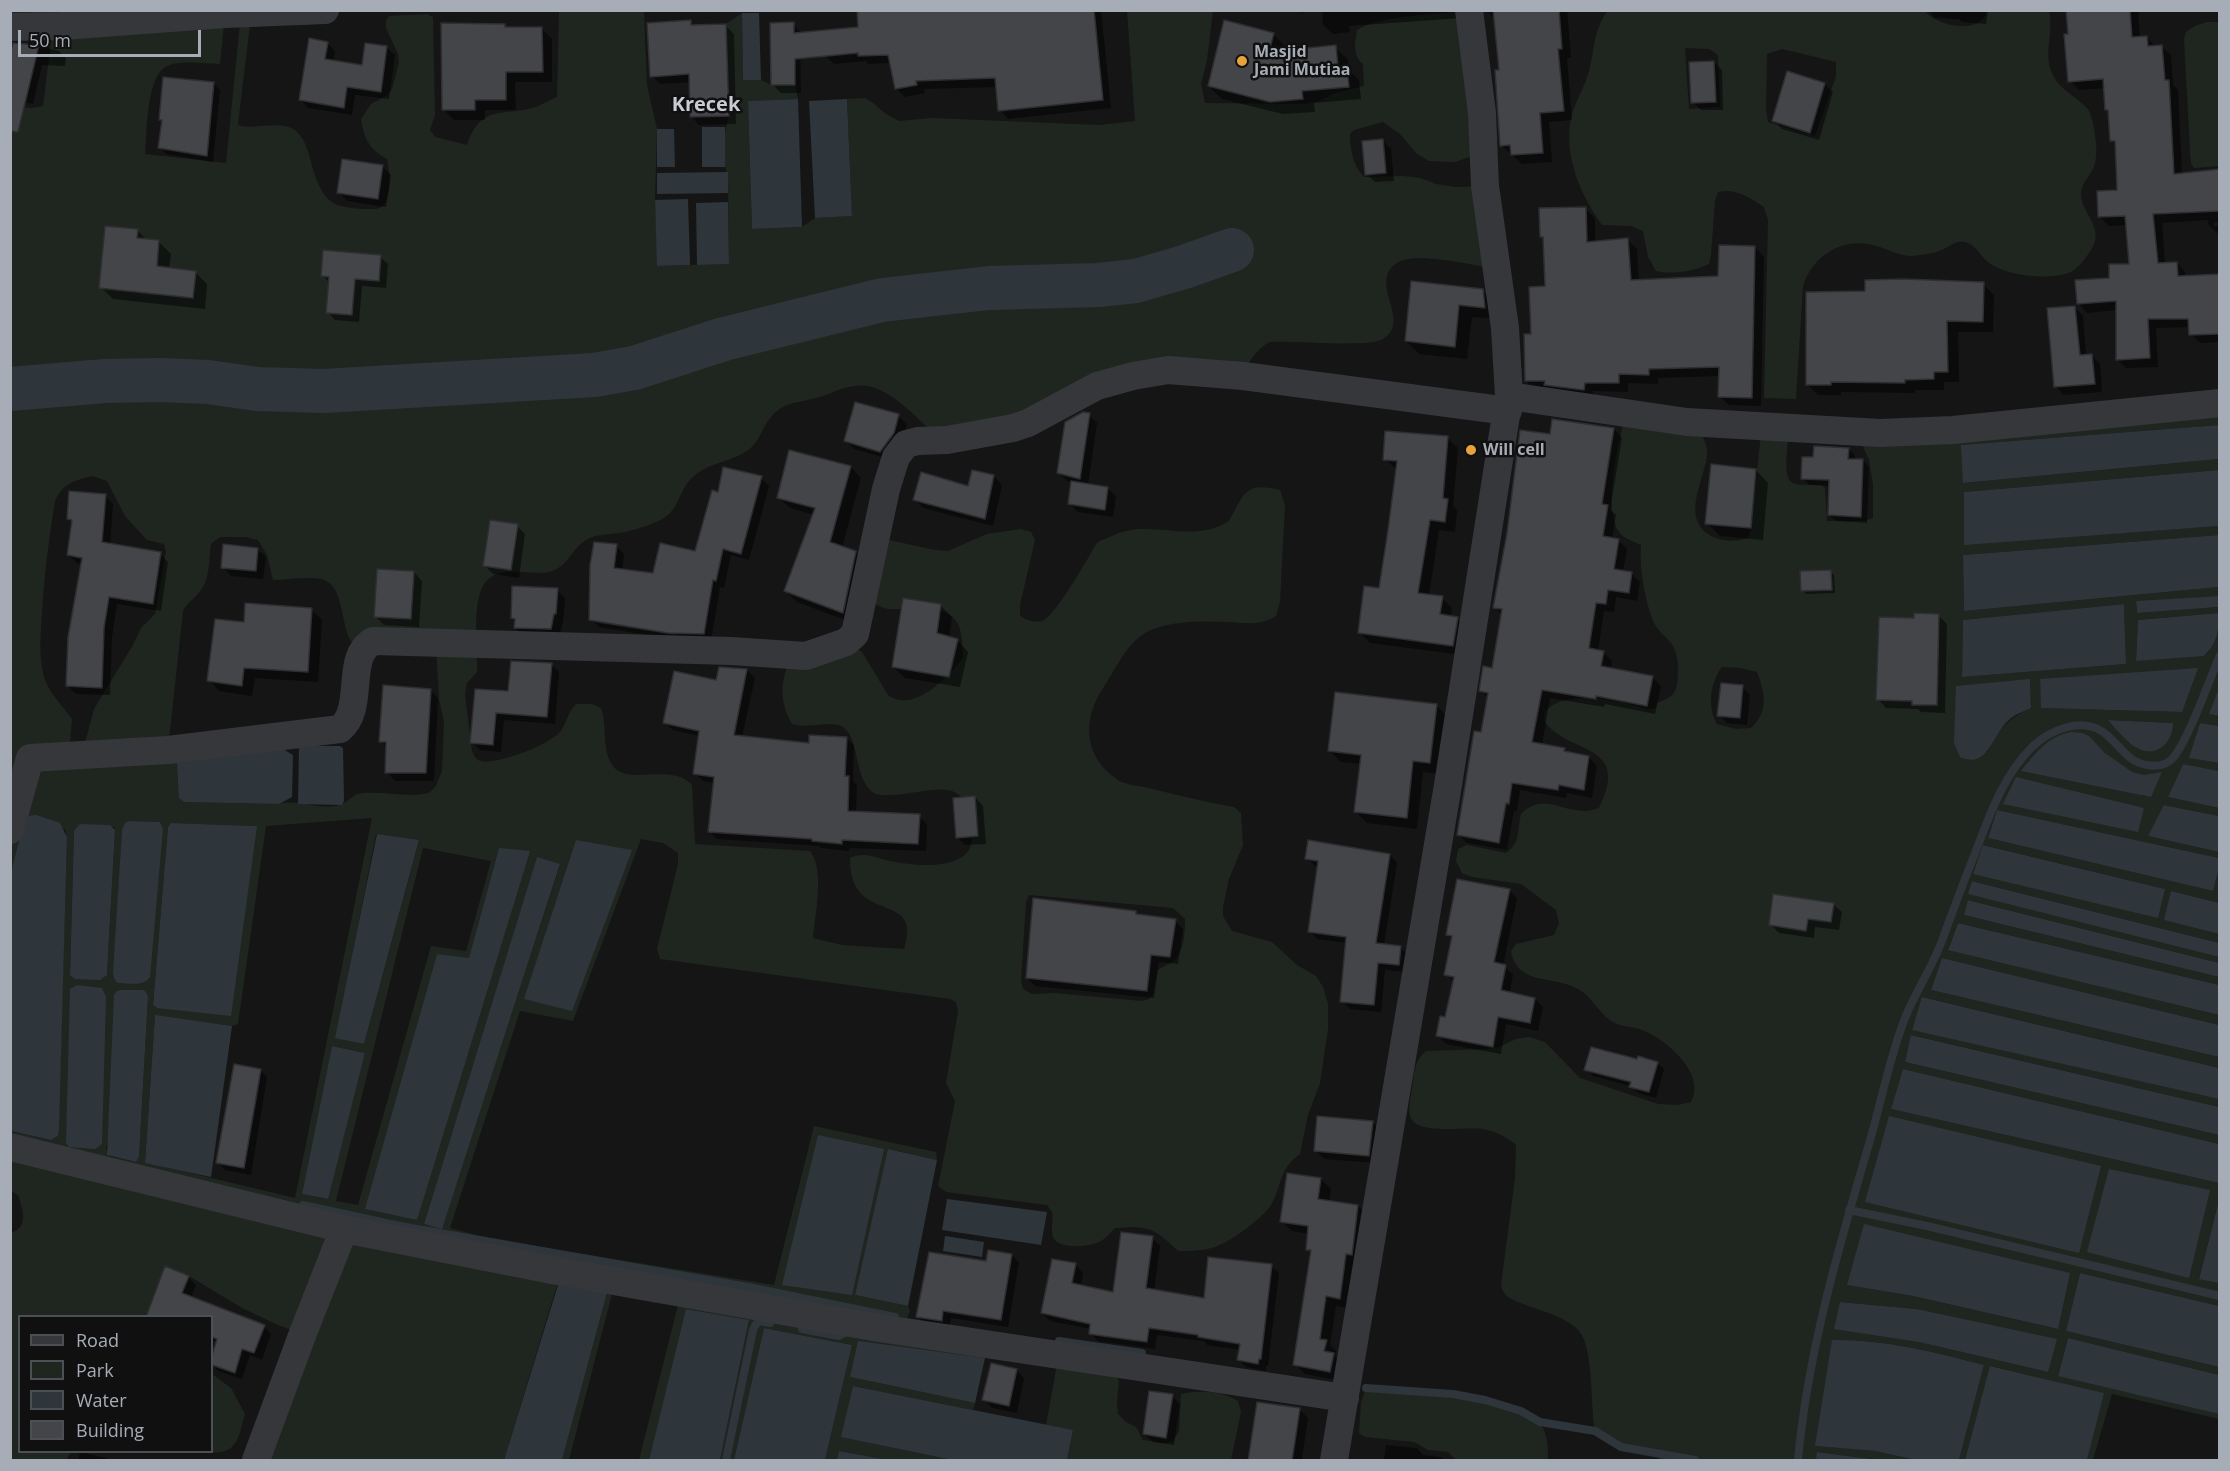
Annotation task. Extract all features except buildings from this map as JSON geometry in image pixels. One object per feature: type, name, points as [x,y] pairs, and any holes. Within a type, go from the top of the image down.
[{"type":"street","points":[[10,27],[62,26],[225,14],[325,10]]},
{"type":"street","points":[[1334,1461],[1450,773],[1508,403],[1505,328],[1485,186],[1482,113],[1469,10]]},
{"type":"street","points":[[10,830],[20,756],[168,750],[340,729],[349,722],[361,651],[373,641],[731,651],[806,656],[846,642],[855,634],[886,489],[896,457],[906,444],[918,441],[947,440],[1013,428],[1028,423],[1097,386],[1133,376],[1168,370],[1687,422],[1880,433],[1953,430],[2220,404]]},
{"type":"street","points":[[10,1147],[344,1229],[552,1270],[879,1328],[1345,1398]]},
{"type":"street","points":[[256,1461],[344,1229]]},
{"type":"green space","points":[[1608,10],[1924,10],[1930,16],[1947,24],[1967,26],[1983,19],[1987,11],[2049,11],[2048,58],[2052,73],[2063,88],[2087,108],[2094,127],[2095,162],[2081,193],[2095,231],[2094,244],[2078,267],[2071,272],[2052,276],[2028,276],[2005,271],[1996,267],[1971,245],[1964,242],[1957,242],[1936,252],[1912,256],[1861,243],[1830,251],[1813,266],[1803,286],[1796,399],[1764,398],[1768,220],[1764,207],[1748,197],[1731,191],[1718,192],[1715,200],[1709,264],[1697,269],[1669,273],[1656,271],[1648,257],[1643,231],[1631,226],[1602,225],[1581,188],[1572,160],[1569,132],[1571,118],[1587,77],[1597,32]],"holes":[[[1685,48],[1709,49],[1718,55],[1720,107],[1689,109]],[[1782,49],[1836,62],[1836,76],[1815,136],[1768,122],[1766,110],[1767,54]]]},
{"type":"green space","points":[[11,11],[311,11],[309,25],[250,25],[238,124],[246,127],[276,125],[295,130],[305,143],[318,182],[328,199],[337,205],[346,207],[377,209],[384,205],[387,199],[389,177],[387,159],[368,143],[361,119],[371,104],[386,96],[392,89],[399,62],[398,54],[386,28],[386,20],[389,16],[427,14],[433,17],[435,115],[430,130],[435,137],[467,145],[479,123],[487,117],[536,107],[557,97],[559,11],[644,11],[647,85],[657,129],[655,200],[658,266],[729,264],[728,175],[724,154],[725,130],[729,116],[726,24],[742,13],[743,80],[761,80],[771,85],[795,85],[798,99],[748,101],[752,229],[802,227],[815,218],[852,216],[847,99],[865,98],[899,121],[932,118],[1099,125],[1135,121],[1127,11],[1213,11],[1207,60],[1201,84],[1205,103],[1306,104],[1319,101],[1335,93],[1364,86],[1363,64],[1357,57],[1355,48],[1357,30],[1395,18],[1469,11],[1483,152],[1455,162],[1429,161],[1417,154],[1400,134],[1383,122],[1354,130],[1350,134],[1351,146],[1355,163],[1364,177],[1403,176],[1455,187],[1485,186],[1497,269],[1428,258],[1403,260],[1394,265],[1388,273],[1386,283],[1394,323],[1391,332],[1383,339],[1362,343],[1269,342],[1253,357],[1243,376],[1168,370],[1052,409],[934,433],[888,394],[866,386],[845,388],[821,397],[789,404],[773,415],[748,450],[705,469],[692,478],[673,510],[664,518],[630,531],[590,538],[556,570],[541,573],[506,572],[491,577],[485,583],[478,601],[477,672],[467,683],[465,695],[472,751],[476,759],[499,760],[545,743],[560,732],[576,704],[592,704],[601,708],[608,757],[618,770],[626,774],[672,775],[683,778],[692,785],[695,844],[810,851],[815,859],[818,881],[813,938],[842,945],[904,949],[907,934],[906,923],[901,916],[866,898],[858,890],[852,878],[850,858],[865,855],[917,865],[936,865],[962,857],[969,849],[972,837],[969,813],[964,800],[955,792],[945,790],[888,795],[873,792],[865,784],[861,775],[854,746],[847,731],[841,726],[830,724],[805,726],[792,724],[785,710],[783,694],[784,679],[789,664],[846,642],[862,652],[888,695],[898,700],[909,700],[930,691],[963,658],[961,634],[957,623],[951,616],[932,609],[888,609],[875,604],[875,537],[948,551],[987,534],[1021,529],[1031,532],[1035,540],[1020,605],[1020,616],[1039,622],[1047,618],[1060,602],[1100,541],[1125,531],[1140,529],[1184,532],[1214,528],[1229,521],[1242,497],[1252,489],[1259,487],[1280,490],[1285,505],[1280,602],[1276,616],[1253,623],[1209,621],[1179,623],[1143,634],[1124,654],[1097,698],[1092,710],[1089,736],[1098,760],[1118,780],[1234,807],[1241,813],[1243,845],[1229,879],[1223,916],[1232,931],[1272,942],[1297,965],[1316,976],[1323,987],[1328,1004],[1328,1029],[1320,1083],[1308,1115],[1300,1154],[1284,1172],[1275,1197],[1267,1210],[1237,1235],[1215,1247],[1206,1249],[1178,1251],[1156,1233],[1136,1227],[1115,1228],[1097,1243],[1070,1246],[1059,1243],[1053,1237],[1052,1212],[1047,1205],[946,1192],[938,1186],[955,1101],[946,1083],[958,1011],[956,1002],[950,999],[660,959],[657,949],[678,864],[678,853],[663,843],[641,839],[573,1021],[520,1011],[450,1228],[491,1239],[774,1285],[814,1126],[936,1152],[937,1160],[889,1149],[855,1295],[908,1306],[910,1311],[904,1325],[985,1358],[850,1377],[975,1403],[973,1410],[853,1386],[842,1437],[952,1460],[889,1460],[840,1451],[837,1460],[825,1460],[852,1345],[764,1328],[734,1460],[720,1460],[749,1321],[687,1309],[649,1460],[639,1460],[678,1305],[612,1294],[569,1460],[562,1460],[607,1293],[557,1285],[504,1460],[256,1460],[303,1334],[242,1308],[189,1276],[165,1267],[146,1315],[18,1315],[18,1453],[70,1453],[66,1460],[11,1460],[11,1233],[20,1227],[23,1217],[18,1195],[11,1191],[11,1131],[51,1140],[58,1136],[67,837],[65,829],[24,821],[11,872],[11,106],[32,108],[43,106],[53,26],[11,27]],"holes":[[[241,13],[226,163],[145,154],[149,108],[158,75],[169,65],[220,64],[225,14]],[[93,476],[107,481],[125,516],[147,540],[164,544],[166,552],[155,614],[141,628],[94,709],[82,754],[70,743],[72,719],[46,683],[40,653],[44,584],[55,501],[65,487],[75,481]],[[220,537],[246,537],[258,540],[267,555],[273,580],[309,578],[329,582],[338,597],[348,634],[361,651],[436,643],[439,699],[444,722],[442,771],[436,786],[429,793],[412,795],[359,793],[342,804],[332,806],[293,802],[279,804],[184,802],[177,762],[168,749],[183,611],[204,585],[208,574],[211,544]],[[372,818],[295,1198],[145,1162],[155,1016],[232,1026],[238,1024],[266,826]],[[129,821],[160,822],[163,828],[114,978],[122,830]],[[171,823],[257,826],[157,1008],[153,1005],[168,827]],[[114,827],[107,975],[70,974],[74,831]],[[376,834],[419,841],[364,1044],[336,1037]],[[423,848],[491,861],[466,951],[431,946],[358,1205],[336,1201]],[[499,848],[417,1220],[366,1209],[437,954],[469,959]],[[537,858],[560,865],[442,1228],[424,1224]],[[1029,895],[1173,908],[1185,919],[1180,952],[1174,961],[1157,971],[1153,994],[1149,999],[1142,1001],[1055,993],[1032,994],[1023,989],[1021,981],[1026,902]],[[148,997],[139,1157],[136,1162],[109,1156],[106,1148]],[[332,1046],[365,1053],[327,1199],[302,1194]]]},
{"type":"green space","points":[[2207,22],[2219,22],[2219,166],[2194,168],[2190,151],[2184,39],[2186,32]]},
{"type":"green space","points":[[2219,403],[2219,425],[1962,445],[1964,483],[2219,459],[2219,470],[1964,492],[1964,544],[2219,526],[2219,535],[1963,555],[1964,611],[2219,587],[2219,596],[2136,602],[2137,613],[2219,607],[2219,613],[2138,620],[2136,661],[2208,653],[2219,628],[2219,688],[2210,714],[2219,716],[2219,726],[2200,723],[2190,758],[2219,763],[2219,771],[2183,764],[2168,797],[2219,808],[2219,816],[2165,805],[2148,836],[2219,852],[2219,858],[1997,810],[1988,838],[2213,891],[2219,868],[2219,903],[2171,891],[2165,920],[2219,934],[2219,943],[1973,881],[1969,894],[2219,957],[2219,963],[1969,900],[1964,915],[2219,977],[2219,985],[1958,923],[1948,949],[2219,1015],[2219,1025],[1942,958],[1931,990],[2219,1057],[2219,1068],[1923,997],[1912,1029],[2219,1099],[2219,1107],[1912,1035],[1905,1062],[2219,1135],[2219,1144],[1903,1069],[1891,1109],[2219,1183],[2219,1200],[2199,1278],[2219,1283],[2219,1306],[2080,1273],[2066,1331],[2219,1367],[2219,1375],[2068,1338],[2058,1375],[2219,1414],[2219,1419],[2112,1394],[2093,1460],[2087,1460],[2103,1393],[1991,1366],[1965,1460],[1959,1460],[1984,1365],[1909,1347],[1852,1340],[1833,1340],[1816,1446],[1875,1451],[1916,1460],[1879,1460],[1818,1452],[1816,1460],[1661,1460],[1646,1452],[1613,1443],[1595,1431],[1587,1350],[1579,1331],[1555,1315],[1508,1297],[1502,1289],[1515,1178],[1516,1145],[1505,1137],[1488,1130],[1431,1128],[1414,1122],[1410,1116],[1415,1068],[1426,1051],[1488,1049],[1529,1037],[1545,1042],[1580,1078],[1658,1104],[1677,1105],[1691,1102],[1694,1091],[1689,1069],[1682,1059],[1662,1041],[1642,1030],[1611,1021],[1578,989],[1529,975],[1521,970],[1511,951],[1516,944],[1554,935],[1559,923],[1556,910],[1521,884],[1472,877],[1462,873],[1456,861],[1458,849],[1467,845],[1506,853],[1514,845],[1518,836],[1521,814],[1536,805],[1544,804],[1585,811],[1599,808],[1607,787],[1608,771],[1602,760],[1593,752],[1567,740],[1544,721],[1545,711],[1553,705],[1572,699],[1594,698],[1652,709],[1656,708],[1657,703],[1672,695],[1677,685],[1676,653],[1656,627],[1645,595],[1641,545],[1622,535],[1614,519],[1613,476],[1624,423],[1701,434],[1707,453],[1695,508],[1696,518],[1708,534],[1717,539],[1727,540],[1748,538],[1751,529],[1761,433],[1788,438],[1787,469],[1790,480],[1796,484],[1822,485],[1825,488],[1827,521],[1865,521],[1873,518],[1873,485],[1869,460],[1862,444]],"holes":[[[1831,570],[1832,589],[1801,591],[1800,571]],[[2124,604],[2126,664],[1962,677],[1963,620]],[[1914,614],[1939,614],[1937,705],[1912,704]],[[1879,617],[1904,701],[1876,700]],[[1722,667],[1757,672],[1764,702],[1761,715],[1751,728],[1736,729],[1717,724],[1711,702],[1715,680]],[[2040,679],[2181,712],[2042,708]],[[2030,680],[2031,708],[2016,716],[2000,730],[1987,752],[1960,757]],[[2108,720],[2109,720],[2172,723],[2138,749]],[[2089,736],[2120,766],[2143,775],[2162,773],[2144,797]],[[1984,845],[2165,889],[1973,874]],[[2069,1273],[2057,1329],[1913,1296],[1848,1285]],[[1840,1302],[1916,1309],[2048,1372],[1919,1342]]]},
{"type":"green space","points":[[1057,1364],[1115,1376],[1119,1380],[1118,1414],[1126,1422],[1136,1427],[1143,1440],[1165,1443],[1173,1441],[1179,1431],[1181,1394],[1210,1392],[1238,1401],[1241,1412],[1231,1460],[1067,1460],[1073,1430],[1046,1425]]},
{"type":"green space","points":[[213,1375],[231,1388],[245,1414],[236,1442],[226,1451],[213,1453]]},
{"type":"green space","points":[[1366,1388],[1459,1396],[1509,1406],[1528,1414],[1541,1425],[1548,1446],[1548,1460],[1456,1460],[1448,1452],[1428,1450],[1414,1442],[1365,1437],[1359,1433],[1361,1402]]},
{"type":"water","points":[[742,13],[759,13],[761,80],[743,80]]},
{"type":"water","points":[[798,99],[802,227],[752,229],[748,101]]},
{"type":"water","points":[[847,99],[852,216],[815,218],[809,101]]},
{"type":"water","points":[[702,127],[725,127],[725,167],[702,167]]},
{"type":"water","points":[[657,129],[674,129],[675,167],[657,167]]},
{"type":"water","points":[[728,172],[728,193],[657,194],[657,173]]},
{"type":"water","points":[[688,199],[690,265],[657,266],[655,200]]},
{"type":"water","points":[[728,202],[729,264],[697,265],[696,203]]},
{"type":"water","points":[[2219,425],[2219,459],[1963,483],[1961,445]]},
{"type":"water","points":[[2219,470],[2219,526],[1964,545],[1964,492]]},
{"type":"water","points":[[2219,535],[2219,587],[1964,611],[1963,555]]},
{"type":"water","points":[[2219,596],[2219,607],[2137,613],[2136,601]]},
{"type":"water","points":[[2124,604],[2126,664],[1962,677],[1963,620]]},
{"type":"water","points":[[2219,613],[2216,637],[2211,648],[2203,656],[2136,661],[2138,620]]},
{"type":"water","points":[[2198,668],[2182,712],[2041,708],[2040,679]]},
{"type":"water","points":[[2030,679],[2031,708],[2010,719],[1978,759],[1970,760],[1960,757],[1954,743],[1956,686]]},
{"type":"water","points":[[2219,688],[2219,716],[2209,714]]},
{"type":"water","points":[[2108,720],[2173,723],[2167,742],[2158,749],[2146,751],[2131,744]]},
{"type":"water","points":[[2200,723],[2219,726],[2219,763],[2189,758]]},
{"type":"water","points":[[2071,732],[2089,736],[2105,753],[2132,772],[2144,775],[2162,772],[2151,797],[2021,771],[2037,752],[2055,737]]},
{"type":"water","points":[[299,746],[340,746],[343,748],[344,801],[342,805],[298,804]]},
{"type":"water","points":[[283,749],[293,755],[292,797],[279,804],[184,802],[179,798],[177,762]]},
{"type":"water","points":[[2183,764],[2219,771],[2219,808],[2168,797]]},
{"type":"water","points":[[2016,777],[2144,808],[2138,832],[2003,804]]},
{"type":"water","points":[[2164,805],[2219,816],[2219,852],[2148,836]]},
{"type":"water","points":[[1997,810],[2219,858],[2213,891],[1988,838]]},
{"type":"water","points":[[36,815],[60,823],[67,837],[59,1129],[58,1136],[51,1140],[11,1131],[11,872],[24,821],[28,816]]},
{"type":"water","points":[[129,821],[160,822],[163,828],[150,977],[144,982],[135,984],[117,983],[113,972],[122,830],[125,823]]},
{"type":"water","points":[[171,823],[257,826],[231,1016],[157,1008],[153,1005],[168,827]]},
{"type":"water","points":[[80,824],[110,825],[115,830],[107,975],[100,980],[75,979],[70,975],[74,831]]},
{"type":"water","points":[[377,834],[419,840],[364,1044],[335,1038]]},
{"type":"water","points":[[576,840],[632,850],[572,1011],[524,999]]},
{"type":"water","points":[[1983,845],[2165,889],[2158,918],[1973,874]]},
{"type":"water","points":[[499,848],[530,851],[417,1220],[365,1209],[437,954],[469,958]]},
{"type":"water","points":[[537,857],[560,864],[442,1229],[424,1224]]},
{"type":"water","points":[[1972,881],[2219,943],[2219,957],[1968,894]]},
{"type":"water","points":[[2171,891],[2219,903],[2219,934],[2164,920]]},
{"type":"water","points":[[1968,900],[2219,963],[2219,977],[1964,915]]},
{"type":"water","points":[[1958,923],[2219,985],[2219,1015],[1948,950]]},
{"type":"water","points":[[1942,958],[2219,1025],[2219,1057],[1931,990]]},
{"type":"water","points":[[77,985],[102,988],[106,997],[102,1144],[95,1149],[69,1147],[66,1143],[70,989]]},
{"type":"water","points":[[121,990],[143,990],[148,997],[139,1157],[136,1162],[107,1155],[114,995]]},
{"type":"water","points":[[1922,997],[2219,1068],[2219,1099],[1912,1030]]},
{"type":"water","points":[[155,1015],[232,1026],[211,1177],[145,1163]]},
{"type":"water","points":[[1911,1035],[2219,1107],[2219,1135],[1905,1062]]},
{"type":"water","points":[[332,1046],[365,1053],[328,1199],[302,1194]]},
{"type":"water","points":[[1903,1069],[2219,1144],[2219,1183],[1891,1109]]},
{"type":"water","points":[[1889,1116],[2101,1166],[2079,1253],[1865,1202]]},
{"type":"water","points":[[818,1135],[884,1149],[852,1295],[782,1285]]},
{"type":"water","points":[[888,1149],[937,1160],[908,1306],[855,1295]]},
{"type":"water","points":[[2109,1169],[2210,1190],[2189,1278],[2087,1252]]},
{"type":"water","points":[[947,1199],[1047,1212],[1041,1245],[942,1230]]},
{"type":"water","points":[[2219,1200],[2219,1283],[2199,1279]]},
{"type":"water","points":[[1864,1224],[2070,1273],[2058,1329],[1913,1296],[1847,1285]]},
{"type":"water","points":[[945,1236],[984,1242],[982,1257],[943,1251]]},
{"type":"water","points":[[2080,1273],[2219,1306],[2219,1367],[2066,1331]]},
{"type":"water","points":[[558,1285],[607,1293],[562,1460],[504,1460]]},
{"type":"water","points":[[1840,1302],[1916,1309],[2057,1339],[2048,1372],[1919,1342],[1834,1329]]},
{"type":"water","points":[[686,1309],[749,1320],[720,1460],[649,1460]]},
{"type":"water","points":[[764,1328],[852,1345],[825,1460],[734,1460]]},
{"type":"water","points":[[2068,1338],[2219,1375],[2219,1414],[2058,1376]]},
{"type":"water","points":[[1832,1340],[1890,1344],[1984,1365],[1959,1460],[1916,1460],[1875,1451],[1815,1446]]},
{"type":"water","points":[[858,1341],[985,1358],[975,1403],[850,1377]]},
{"type":"water","points":[[1990,1366],[2104,1393],[2087,1460],[1965,1460]]},
{"type":"water","points":[[853,1386],[1073,1430],[1067,1460],[952,1460],[841,1437]]},
{"type":"water","points":[[839,1451],[889,1460],[837,1460]]},
{"type":"water","points":[[1817,1452],[1879,1460],[1816,1460]]},
{"type":"waterway","points":[[10,389],[105,381],[160,380],[208,382],[257,389],[324,391],[594,375],[634,368],[724,339],[882,300],[989,288],[1098,285],[1136,281],[1232,250]]},
{"type":"waterway","points":[[1798,1460],[1817,1337],[1895,1047],[1909,1008],[1939,948],[1985,827],[2004,784],[2012,771],[2039,741],[2056,731],[2075,726],[2085,726],[2103,732],[2129,757],[2139,763],[2150,766],[2162,765],[2172,759],[2185,739],[2220,655]]},
{"type":"waterway","points":[[303,1205],[400,1226],[753,1288],[895,1317]]},
{"type":"waterway","points":[[1849,1210],[1927,1226],[2220,1296]]},
{"type":"waterway","points":[[726,1460],[753,1330],[760,1321],[770,1323]]},
{"type":"waterway","points":[[802,1329],[839,1336],[845,1333]]},
{"type":"waterway","points":[[1059,1341],[1142,1353]]},
{"type":"waterway","points":[[1366,1388],[1453,1394],[1485,1400],[1521,1411],[1540,1422],[1595,1431],[1621,1447],[1695,1460]]},
{"type":"place","name":"Masjid Jami Mutiaa","points":[[1242,61]]},
{"type":"place","name":"Will cell","points":[[1471,450]]},
{"type":"district","name":"Krecek","points":[[706,105]]}]
